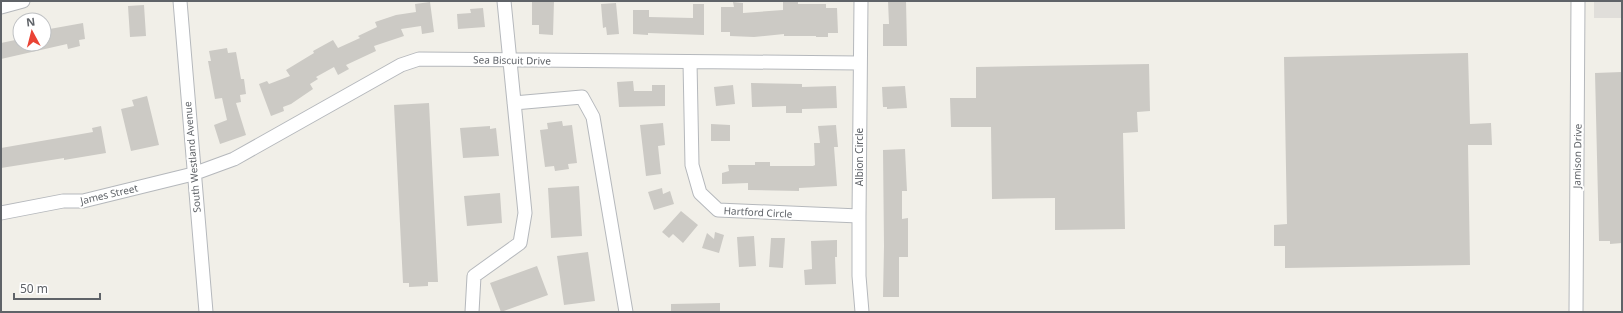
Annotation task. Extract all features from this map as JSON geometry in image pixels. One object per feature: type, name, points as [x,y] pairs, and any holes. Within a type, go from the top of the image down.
[{"type":"street","points":[[1,7],[23,1]]},
{"type":"street","name":"South Westland Avenue","points":[[180,1],[193,174],[206,312]]},
{"type":"street","points":[[472,312],[474,276],[520,243],[525,213],[504,1]]},
{"type":"street","name":"Albion Circle","points":[[861,1],[859,63],[859,276],[862,312]]},
{"type":"street","name":"Jamison Drive","points":[[1576,312],[1578,1]]},
{"type":"street","name":"Sea Biscuit Drive","points":[[193,174],[234,159],[401,65],[419,59],[859,63]]},
{"type":"street","name":"Hartford Circle","points":[[690,62],[692,165],[700,193],[718,210],[859,216]]},
{"type":"street","points":[[514,103],[582,97],[593,117],[626,312]]},
{"type":"street","name":"James Street","points":[[1,213],[63,201],[82,201],[193,174]]},
{"type":"shaded area","points":[[1594,1],[1622,1],[1622,18],[1594,18]]},
{"type":"building","points":[[532,1],[554,1],[553,35],[539,34],[539,25],[532,25]]},
{"type":"building","points":[[888,1],[906,1],[907,46],[883,46],[883,24],[889,24]]},
{"type":"building","points":[[430,2],[434,32],[422,34],[421,26],[401,29],[404,36],[374,46],[376,51],[346,65],[349,69],[338,75],[334,67],[316,77],[318,79],[310,84],[313,89],[291,104],[283,107],[284,111],[271,116],[259,84],[267,81],[269,84],[290,76],[286,70],[314,53],[313,51],[333,40],[338,48],[360,38],[358,36],[377,27],[375,22],[396,15],[416,12],[415,4]]},
{"type":"building","points":[[733,2],[743,3],[743,13],[783,10],[783,2],[798,2],[798,4],[826,4],[826,8],[837,8],[838,33],[828,33],[828,37],[784,36],[784,34],[754,37],[730,36],[730,32],[721,32],[721,7],[734,7]]},
{"type":"building","points":[[616,3],[619,34],[607,35],[606,27],[603,28],[601,4]]},
{"type":"building","points":[[693,4],[704,4],[704,35],[648,33],[648,35],[633,34],[633,10],[649,10],[649,17],[693,18]]},
{"type":"building","points":[[144,5],[146,36],[130,37],[128,6]]},
{"type":"building","points":[[483,8],[485,27],[458,29],[457,14],[471,13],[470,9]]},
{"type":"building","points":[[83,23],[85,39],[79,40],[80,46],[68,49],[67,44],[52,47],[52,29]]},
{"type":"building","points":[[12,41],[12,52],[32,52],[1,59],[1,43]]},
{"type":"building","points":[[227,48],[228,53],[236,52],[241,79],[244,79],[246,94],[240,95],[241,102],[236,103],[246,135],[220,144],[214,125],[227,120],[222,98],[215,99],[208,61],[211,61],[209,51]]},
{"type":"building","points":[[1468,53],[1470,124],[1491,123],[1492,145],[1468,145],[1470,265],[1285,268],[1285,246],[1274,246],[1274,225],[1287,224],[1284,57]]},
{"type":"building","points":[[1149,64],[1150,111],[1137,112],[1138,132],[1123,133],[1125,229],[1055,230],[1055,198],[992,199],[991,127],[951,127],[950,98],[976,98],[976,67]]},
{"type":"building","points":[[1622,72],[1622,243],[1610,244],[1610,241],[1599,241],[1595,73]]},
{"type":"building","points":[[633,81],[634,91],[652,91],[652,85],[665,85],[665,106],[619,107],[617,82]]},
{"type":"building","points":[[751,83],[802,84],[802,87],[836,86],[837,108],[802,109],[802,113],[786,113],[786,106],[752,107]]},
{"type":"building","points":[[733,85],[735,104],[716,106],[714,87]]},
{"type":"building","points":[[905,86],[907,108],[887,109],[887,107],[883,107],[882,87]]},
{"type":"building","points":[[147,96],[159,145],[131,151],[121,109],[134,106],[132,100]]},
{"type":"building","points":[[429,103],[438,282],[428,282],[428,286],[409,287],[409,283],[403,283],[394,105]]},
{"type":"building","points":[[562,121],[563,126],[572,125],[577,163],[568,164],[569,169],[555,171],[554,166],[545,167],[540,130],[548,129],[547,123]]},
{"type":"building","points":[[663,123],[665,145],[658,146],[661,174],[646,176],[640,125]]},
{"type":"building","points":[[711,124],[730,125],[730,141],[711,141]]},
{"type":"building","points":[[836,125],[838,147],[834,147],[837,186],[799,188],[799,191],[748,190],[748,183],[722,184],[722,173],[729,171],[728,165],[755,165],[755,162],[770,162],[770,166],[815,165],[814,143],[820,143],[818,126]]},
{"type":"building","points":[[101,126],[106,153],[1,168],[1,148],[93,132],[92,128]]},
{"type":"building","points":[[490,126],[490,129],[496,128],[499,156],[463,158],[460,128]]},
{"type":"building","points":[[905,149],[907,191],[902,191],[902,219],[908,218],[908,257],[899,257],[899,297],[883,297],[883,150]]},
{"type":"building","points":[[579,186],[582,236],[551,238],[548,188]]},
{"type":"building","points":[[662,188],[663,194],[670,191],[674,204],[654,210],[648,192]]},
{"type":"building","points":[[500,193],[502,223],[467,226],[464,196]]},
{"type":"building","points":[[681,211],[698,225],[683,243],[673,234],[669,238],[662,232]]},
{"type":"building","points":[[715,232],[724,235],[719,253],[702,248],[707,233],[714,239]]},
{"type":"building","points":[[754,236],[756,266],[739,267],[737,237]]},
{"type":"building","points":[[771,238],[785,238],[783,268],[769,267]]},
{"type":"building","points":[[837,240],[837,257],[835,257],[836,284],[805,285],[804,270],[812,269],[811,241]]},
{"type":"building","points":[[588,252],[595,301],[564,305],[557,256]]},
{"type":"building","points":[[537,266],[548,295],[501,312],[490,283]]},
{"type":"building","points":[[720,303],[720,312],[671,312],[671,304]]}]
